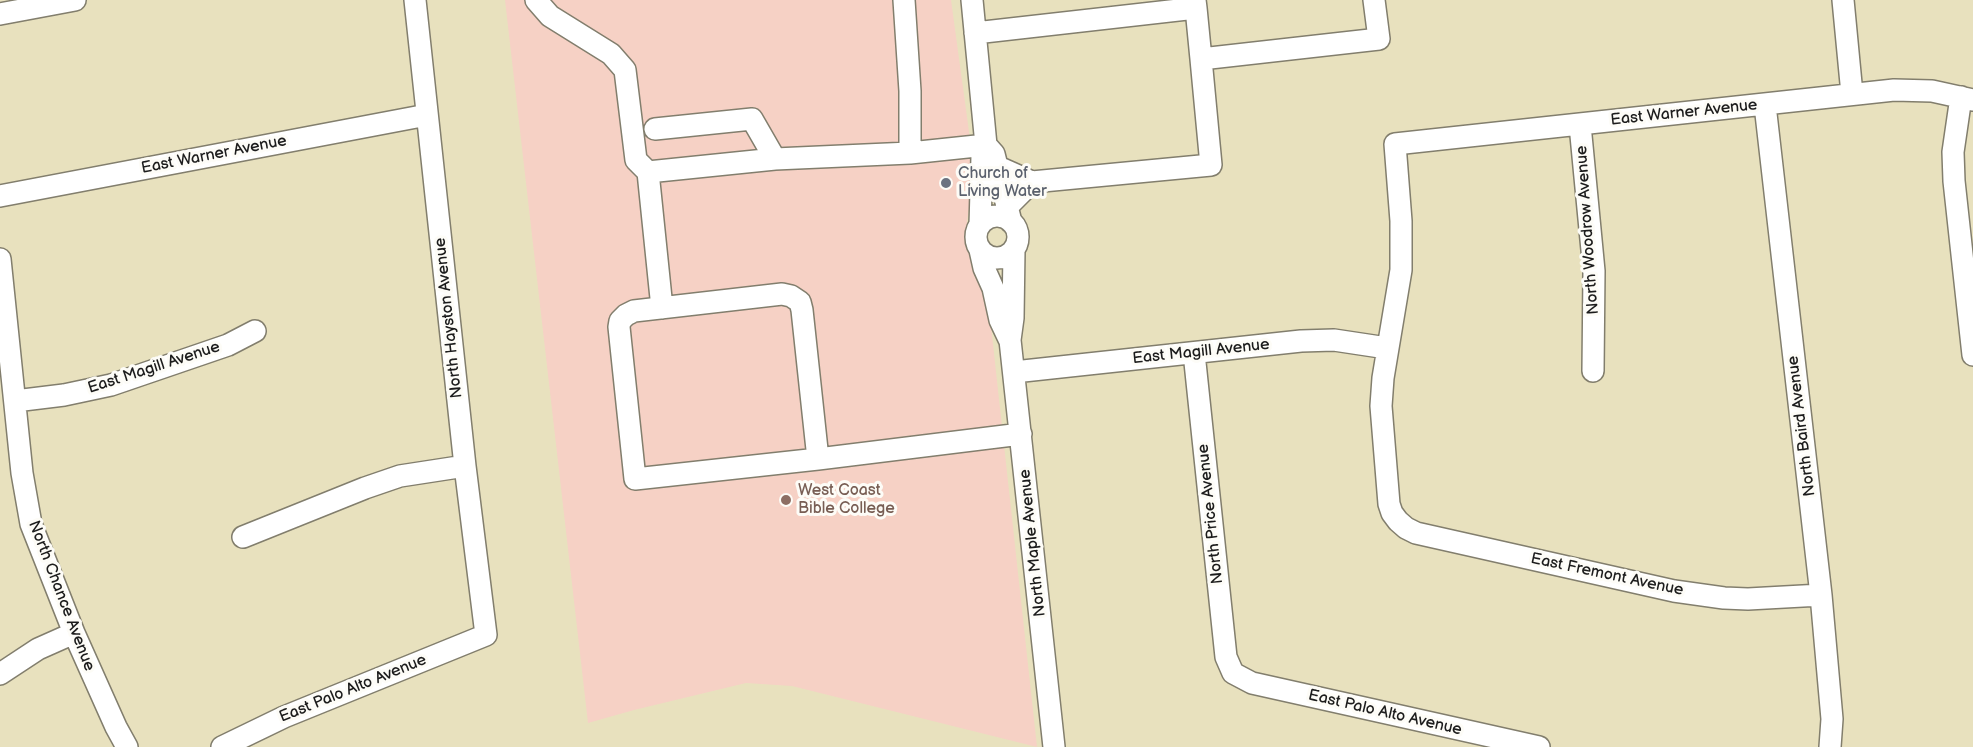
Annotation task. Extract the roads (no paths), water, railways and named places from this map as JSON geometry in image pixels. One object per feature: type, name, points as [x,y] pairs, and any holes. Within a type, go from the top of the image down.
[{"type":"street","points":[[0,14],[75,0]]},
{"type":"street","name":"North Hayston Avenue","points":[[415,0],[465,466],[486,636]]},
{"type":"street","points":[[536,0],[550,16],[611,54],[625,70],[636,160],[648,172],[662,308]]},
{"type":"street","points":[[904,0],[910,91],[910,153]]},
{"type":"street","name":"North Maple Avenue","points":[[972,0],[986,145],[982,156],[980,225],[976,237],[993,288],[1000,320],[1010,340]]},
{"type":"street","points":[[1201,59],[1379,39],[1374,0]]},
{"type":"street","points":[[1843,0],[1852,94]]},
{"type":"street","points":[[975,33],[1195,4],[1211,165],[1032,182],[996,166]]},
{"type":"street","name":"East Warner Avenue","points":[[1388,348],[1398,292],[1401,258],[1401,221],[1395,144],[1852,94],[1912,90],[1967,99]]},
{"type":"street","points":[[1967,99],[1953,152],[1954,181],[1971,318],[1973,355]]},
{"type":"street","name":"North Baird Avenue","points":[[1765,105],[1821,595],[1832,719],[1830,747]]},
{"type":"street","name":"East Warner Avenue","points":[[0,196],[427,115]]},
{"type":"street","points":[[655,129],[752,119],[776,159]]},
{"type":"street","name":"North Woodrow Avenue","points":[[1580,125],[1594,271],[1593,371]]},
{"type":"street","points":[[648,172],[776,159],[910,153],[986,145]]},
{"type":"street","name":"North Maple Avenue","points":[[986,145],[994,154],[1009,214],[1018,232],[1017,245],[1014,250],[1013,318],[1010,340],[1054,747]]},
{"type":"street","points":[[980,225],[992,217],[1005,218],[1032,182]]},
{"type":"street","points":[[980,250],[997,258],[1009,255],[1014,250]]},
{"type":"street","name":"North Chance Avenue","points":[[0,259],[26,501],[32,524],[74,633],[127,747]]},
{"type":"street","points":[[818,459],[802,310],[800,303],[791,296],[782,294],[634,311],[620,321],[635,479],[818,459],[1021,434]]},
{"type":"street","name":"East Magill Avenue","points":[[15,401],[64,395],[111,385],[228,345],[255,331]]},
{"type":"street","name":"East Magill Avenue","points":[[1014,372],[1318,340],[1334,340],[1388,348]]},
{"type":"street","name":"East Fremont Avenue","points":[[1388,348],[1383,378],[1383,430],[1389,504],[1398,521],[1416,533],[1674,591],[1748,599],[1821,595]]},
{"type":"street","name":"North Price Avenue","points":[[1194,353],[1226,657],[1233,673]]},
{"type":"street","points":[[243,537],[400,476],[465,466]]},
{"type":"street","points":[[0,674],[38,649],[74,633]]},
{"type":"street","name":"East Palo Alto Avenue","points":[[222,747],[284,717],[486,636]]},
{"type":"street","name":"East Palo Alto Avenue","points":[[1233,673],[1252,683],[1539,747]]},
{"type":"place","name":"Church of Living Water","points":[[946,183]]},
{"type":"place","name":"West Coast Bible College","points":[[786,500]]}]
